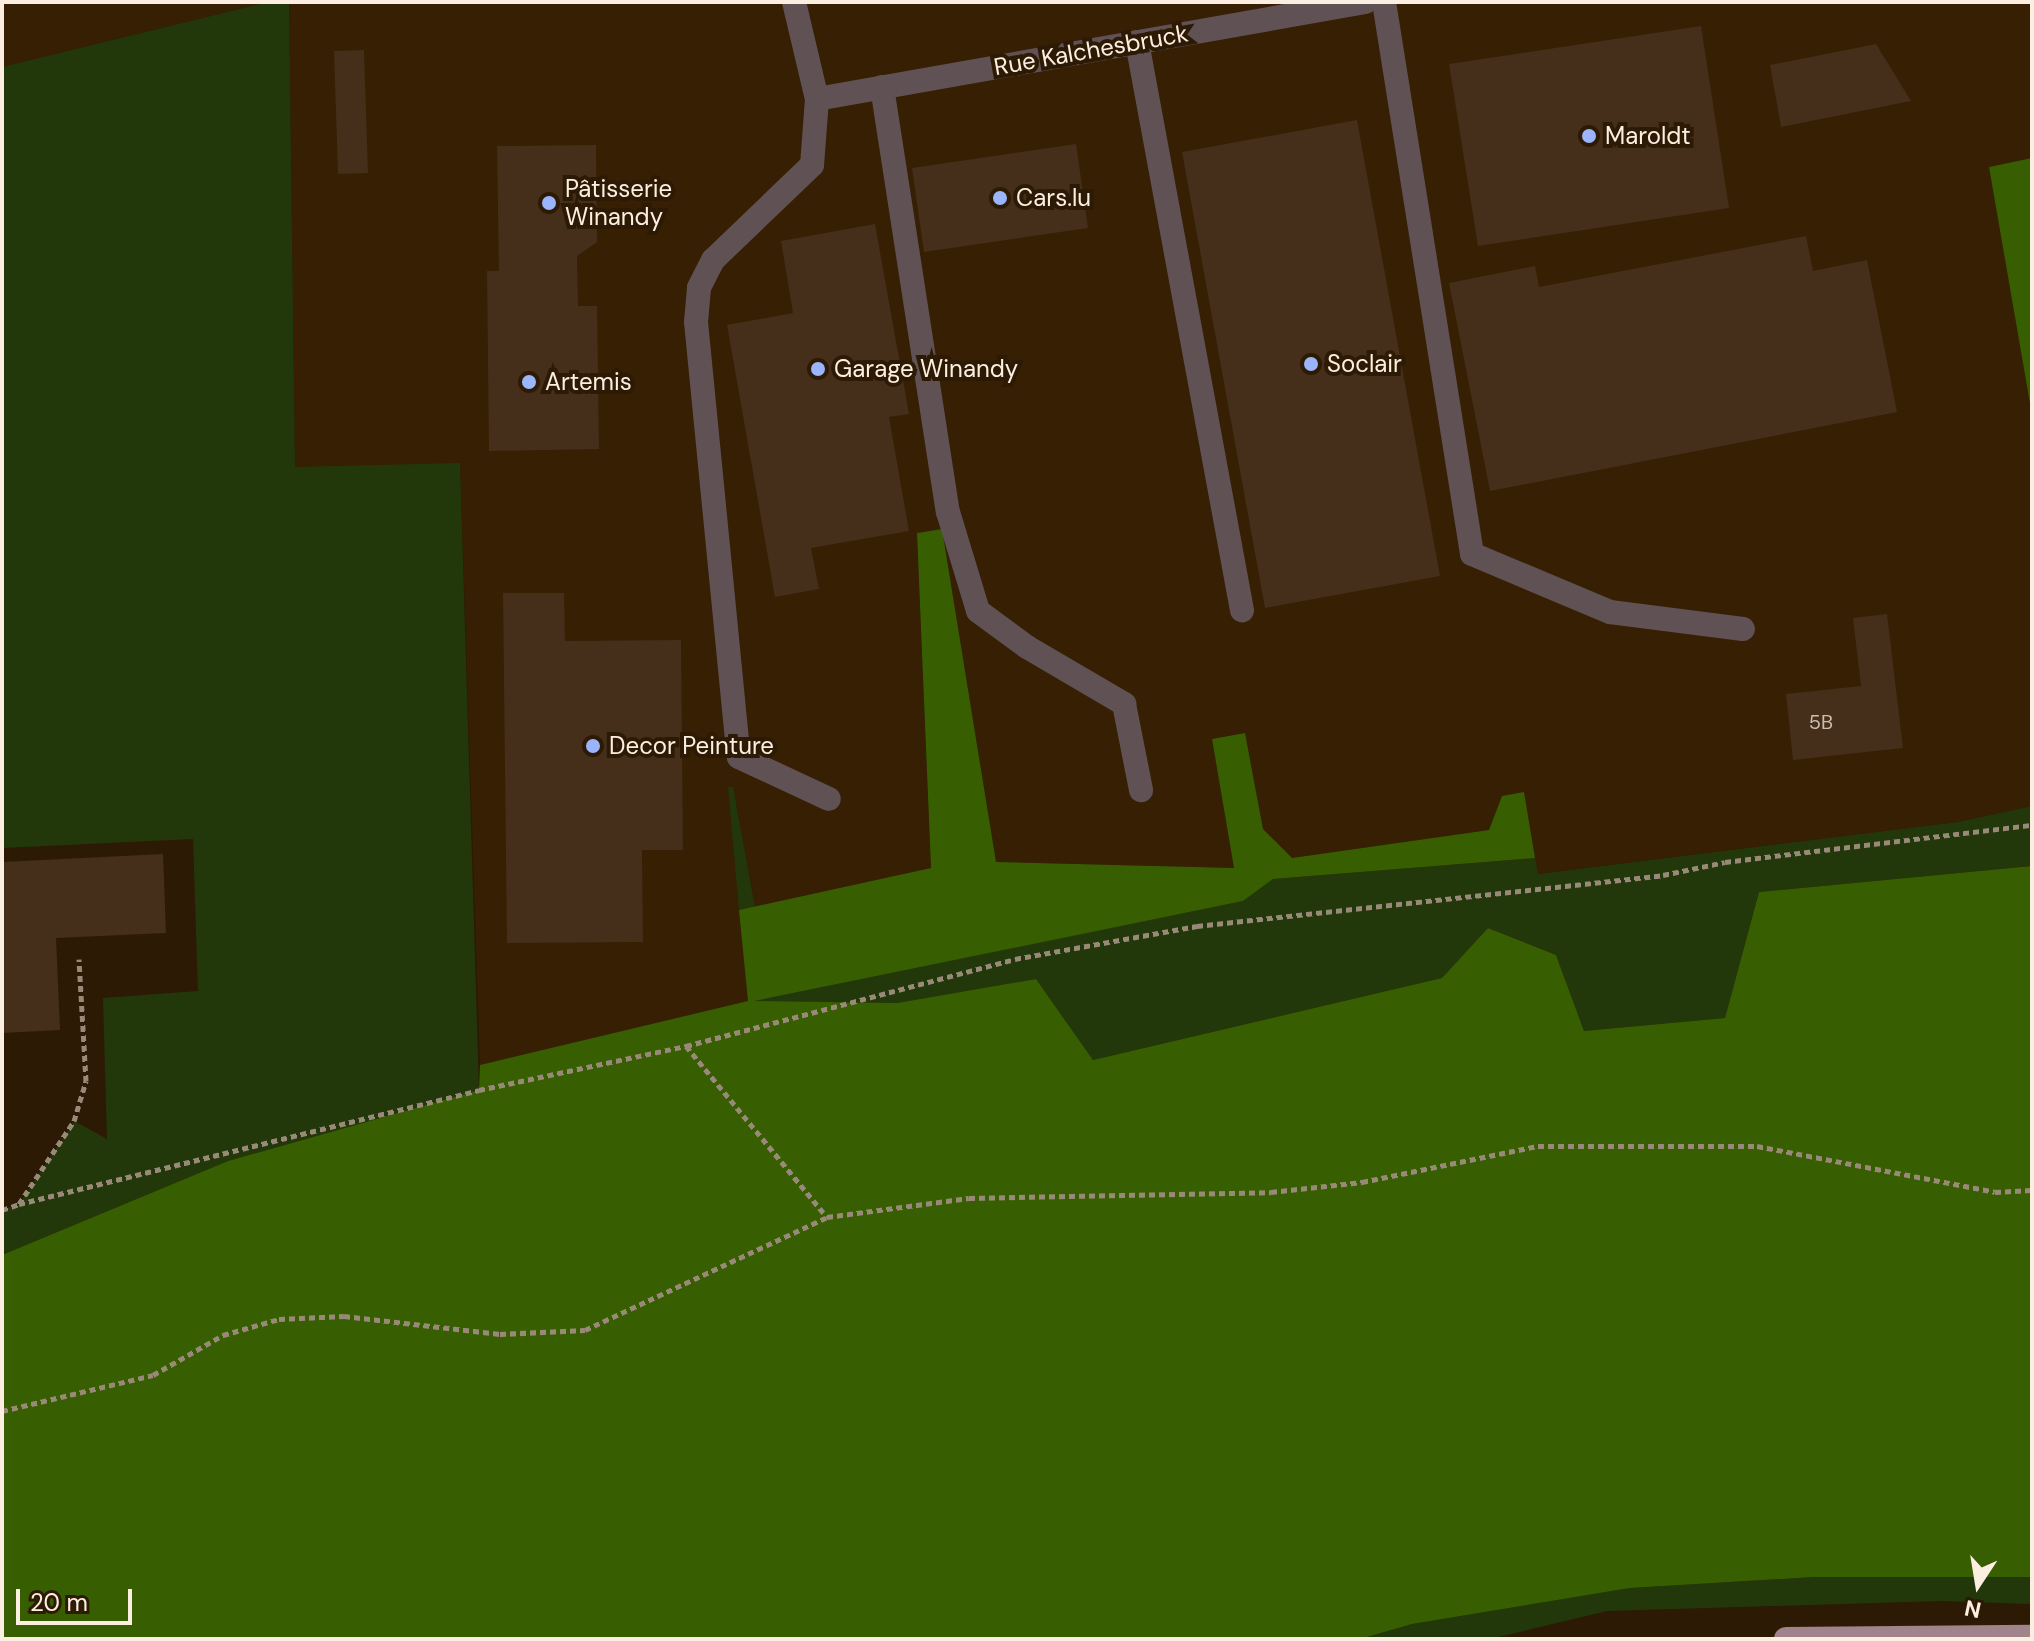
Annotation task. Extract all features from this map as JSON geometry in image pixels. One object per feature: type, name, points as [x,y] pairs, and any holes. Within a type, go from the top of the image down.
[{"type":"main road","points":[[1786,1639],[2032,1637]]},
{"type":"street","points":[[794,2],[817,99],[812,165],[713,260],[699,288],[696,322],[739,757],[829,799]]},
{"type":"street","name":"Rue Kalchesbruck","points":[[817,99],[1365,2]]},
{"type":"street","points":[[1384,2],[1472,554],[1610,612],[1743,629]]},
{"type":"street","points":[[1137,42],[1242,610]]},
{"type":"street","points":[[882,87],[948,512],[978,611],[1027,647],[1124,704],[1141,790]]},
{"type":"path","points":[[2,1210],[479,1090],[686,1046],[1015,959],[1197,926],[1663,875],[1725,862],[2032,825]]},
{"type":"path","points":[[19,1204],[74,1121],[86,1081],[79,959]]},
{"type":"path","points":[[686,1046],[827,1217]]},
{"type":"path","points":[[2,1411],[153,1375],[223,1335],[279,1319],[344,1316],[500,1334],[585,1330],[827,1217],[969,1198],[1271,1192],[1362,1182],[1538,1146],[1757,1146],[1995,1192],[2032,1190]]},
{"type":"shaded area","points":[[2,2],[268,2],[2,67]]},
{"type":"shaded area","points":[[289,2],[2032,2],[2032,158],[1989,167],[2032,415],[2032,806],[1958,822],[1537,874],[1502,796],[1489,830],[1292,858],[1263,829],[1245,733],[1212,739],[1234,868],[996,862],[942,529],[917,533],[931,868],[755,907],[733,788],[728,787],[749,1001],[480,1065],[460,464],[295,468]]},
{"type":"green space","points":[[268,2],[289,2],[295,467],[460,463],[479,1090],[228,1161],[2,1255],[2,1210],[19,1204],[74,1121],[107,1139],[103,998],[198,991],[193,839],[2,848],[2,67]]},
{"type":"green space","points":[[2032,158],[2032,415],[1989,167]]},
{"type":"green space","points":[[942,529],[996,862],[1234,868],[1212,739],[1245,733],[1263,829],[1292,858],[1489,830],[1502,796],[1524,792],[1535,858],[1273,879],[1243,901],[754,1001],[897,1003],[1036,979],[1093,1060],[1442,978],[1488,928],[1556,955],[1584,1031],[1725,1018],[1759,892],[2032,866],[2032,1577],[1815,1577],[1630,1588],[1412,1624],[1360,1639],[2,1639],[2,1255],[228,1161],[479,1090],[480,1065],[748,1001],[739,910],[931,868],[917,533]]},
{"type":"green space","points":[[728,787],[733,787],[755,907],[739,910]]},
{"type":"green space","points":[[2032,806],[2032,866],[1759,892],[1725,1018],[1584,1031],[1556,955],[1488,928],[1442,978],[1093,1060],[1036,979],[897,1003],[749,1001],[1243,901],[1273,879],[1535,858],[1538,874],[1958,822]]},
{"type":"green space","points":[[1815,1577],[2032,1577],[2032,1604],[1941,1601],[1607,1611],[1490,1639],[1360,1639],[1412,1624],[1630,1588]]},
{"type":"building","points":[[1701,26],[1729,208],[1478,246],[1449,64]]},
{"type":"building","points":[[1876,44],[1911,101],[1781,127],[1770,65]]},
{"type":"building","points":[[364,50],[368,173],[338,174],[334,51]]},
{"type":"building","name":"Soclair","points":[[1357,120],[1440,576],[1265,608],[1182,152]]},
{"type":"building","name":"Cars.lu","points":[[1076,144],[1088,228],[924,252],[912,168]]},
{"type":"building","points":[[596,145],[597,242],[577,256],[578,306],[597,306],[599,449],[489,451],[487,271],[499,271],[497,146]]},
{"type":"building","name":"Garage Winandy","points":[[875,224],[909,414],[889,417],[909,531],[811,548],[819,589],[775,597],[727,325],[793,313],[781,241]]},
{"type":"building","points":[[1806,236],[1813,271],[1867,260],[1897,412],[1490,491],[1449,283],[1535,266],[1539,287]]},
{"type":"building","name":"Decor Peinture","points":[[503,593],[564,593],[565,641],[681,640],[683,850],[642,850],[643,942],[507,943]]},
{"type":"building","points":[[1887,614],[1903,748],[1793,760],[1786,694],[1861,686],[1853,618]]},
{"type":"building","points":[[163,854],[166,933],[56,938],[60,1030],[2,1033],[2,862]]},
{"type":"place","name":"Maroldt","points":[[1589,136]]},
{"type":"place","name":"Cars.lu","points":[[1000,198]]},
{"type":"place","name":"Pâtisserie Winandy","points":[[549,203]]},
{"type":"place","name":"Soclair","points":[[1311,364]]},
{"type":"place","name":"Garage Winandy","points":[[818,369]]},
{"type":"place","name":"Artemis","points":[[529,382]]},
{"type":"place","name":"Decor Peinture","points":[[593,746]]}]
